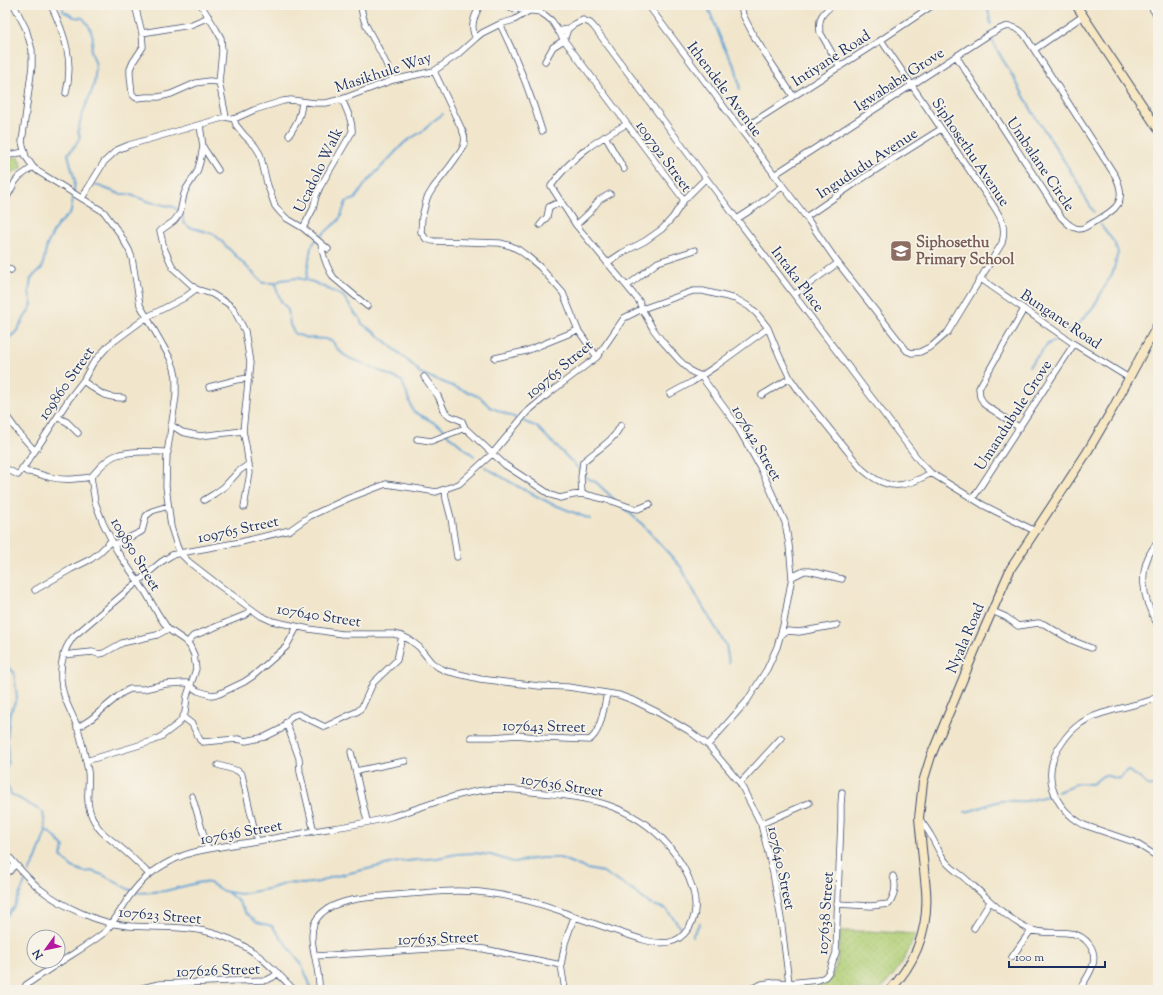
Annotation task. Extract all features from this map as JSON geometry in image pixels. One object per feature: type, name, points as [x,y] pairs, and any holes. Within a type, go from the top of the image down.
[{"type":"street","points":[[5,201],[15,182],[33,167],[24,152],[23,136],[30,89],[32,58],[28,35],[14,5]]},
{"type":"street","points":[[51,5],[65,37],[69,64],[69,82],[66,93]]},
{"type":"street","points":[[135,5],[142,33],[143,47],[130,69],[132,94],[135,97],[159,97],[171,94],[196,83],[209,81],[219,82]]},
{"type":"street","points":[[200,5],[221,38],[222,51],[219,82],[226,117]]},
{"type":"street","points":[[361,5],[368,30],[393,80]]},
{"type":"street","points":[[476,38],[473,33],[472,24],[480,5]]},
{"type":"street","points":[[503,5],[540,12],[552,21],[564,40],[626,124]]},
{"type":"street","name":"Ithendele Avenue","points":[[648,5],[783,187]]},
{"type":"street","points":[[741,5],[743,14],[755,38],[793,96]]},
{"type":"street","points":[[833,5],[821,16],[819,26],[820,32],[840,67]]},
{"type":"street","name":"Intiyane Road","points":[[741,130],[840,67],[933,5]]},
{"type":"street","points":[[1076,5],[1158,129]]},
{"type":"street","points":[[1158,6],[1152,5],[1153,10],[1158,17]]},
{"type":"street","name":"Masikhule Way","points":[[82,198],[104,162],[117,150],[129,145],[226,117],[234,118],[283,101],[291,100],[326,103],[342,100],[393,80],[434,71],[457,55],[476,38],[500,24],[514,20],[529,11]]},
{"type":"street","points":[[1035,49],[1083,16]]},
{"type":"street","points":[[142,33],[190,25],[209,17]]},
{"type":"street","name":"Intaka Place","points":[[558,31],[568,29],[573,24],[584,20],[592,24],[603,37],[706,178],[795,294],[920,463],[932,474],[1035,531]]},
{"type":"street","points":[[500,24],[524,75],[535,105],[542,131]]},
{"type":"street","name":"Igwababa Grove","points":[[774,175],[999,28],[1006,26],[1016,27],[1024,34],[1035,49]]},
{"type":"street","points":[[545,61],[553,47],[564,40],[568,29]]},
{"type":"street","name":"Siphosethu Avenue","points":[[783,187],[838,263],[907,351],[916,353],[924,350],[932,346],[948,332],[1002,243],[1004,228],[991,202],[881,40]]},
{"type":"street","name":"Umbalane Circle","points":[[956,56],[1061,217],[1072,226],[1079,229],[1083,228],[1115,208],[1121,196],[1120,186],[1116,176],[1035,49]]},
{"type":"street","points":[[434,71],[462,128],[465,141],[464,147],[429,193],[422,217],[421,232],[426,239],[438,241],[500,243],[519,250],[540,267],[563,293],[578,330],[597,357]]},
{"type":"street","name":"Ucadolo Walk","points":[[303,228],[313,209],[320,187],[352,132],[351,121],[342,100]]},
{"type":"street","points":[[289,135],[301,114],[302,102]]},
{"type":"street","points":[[234,118],[236,125],[255,146],[260,154],[267,183],[280,212],[286,218],[303,228],[328,249]]},
{"type":"street","name":"109792 Street","points":[[551,186],[559,174],[581,152],[626,124],[684,200],[673,217],[662,229],[645,241],[607,263]]},
{"type":"street","points":[[200,125],[203,147],[197,172],[186,189],[180,213],[174,221],[160,231],[164,248],[173,268],[196,289],[212,294],[233,308],[245,332],[250,362],[243,431],[250,473],[244,507]]},
{"type":"street","name":"Ingududu Avenue","points":[[806,217],[863,178],[941,129]]},
{"type":"street","points":[[605,136],[624,169]]},
{"type":"street","points":[[203,147],[218,170]]},
{"type":"street","points":[[5,156],[24,152]]},
{"type":"street","name":"107640 Street","points":[[33,167],[104,212],[125,241],[132,258],[140,305],[170,358],[176,378],[176,396],[171,425],[166,486],[171,527],[180,553],[189,562],[251,610],[272,621],[297,627],[342,634],[394,634],[402,636],[419,647],[431,662],[438,667],[456,674],[480,679],[539,686],[568,687],[618,695],[659,713],[689,731],[708,745],[740,783],[761,824],[773,873],[790,983]]},
{"type":"street","points":[[684,200],[706,178]]},
{"type":"street","name":"107642 Street","points":[[551,186],[576,225],[639,301],[653,329],[662,341],[692,372],[701,376],[734,421],[760,467],[785,522],[792,577],[778,647],[767,669],[747,701],[708,745]]},
{"type":"street","points":[[737,219],[783,187]]},
{"type":"street","points":[[576,225],[590,212],[599,200],[610,194]]},
{"type":"street","points":[[540,225],[547,217],[549,207],[554,204],[563,205]]},
{"type":"street","points":[[321,244],[324,259],[334,278],[367,306]]},
{"type":"street","points":[[627,286],[658,262],[695,250]]},
{"type":"street","points":[[795,294],[838,263]]},
{"type":"street","name":"Bungane Road","points":[[981,279],[1074,344],[1129,378]]},
{"type":"street","name":"109860 Street","points":[[5,468],[18,475],[69,399],[83,381],[93,363],[109,345],[146,317],[184,298],[196,289]]},
{"type":"street","name":"109765 Street","points":[[63,658],[70,641],[76,634],[137,581],[172,555],[241,542],[290,530],[316,513],[349,498],[386,484],[436,492],[459,484],[493,453],[527,412],[597,357],[624,318],[642,309],[693,291],[736,299],[748,306],[757,314],[768,328],[790,378],[799,391],[861,468],[871,477],[887,484],[896,485],[908,484],[932,474]]},
{"type":"street","points":[[1020,428],[985,405],[980,397],[979,388],[1024,309]]},
{"type":"street","name":"Nyala Road","points":[[890,990],[903,975],[914,957],[926,920],[926,890],[919,818],[922,782],[931,756],[974,650],[1011,568],[1086,454],[1113,408],[1158,324]]},
{"type":"street","points":[[670,394],[716,366],[768,328]]},
{"type":"street","points":[[495,358],[526,351],[578,330]]},
{"type":"street","name":"Umandubule Grove","points":[[973,498],[1074,344]]},
{"type":"street","points":[[424,377],[450,416],[462,421],[465,428],[505,465],[551,495],[560,498],[582,494],[638,509],[650,504]]},
{"type":"street","points":[[209,387],[249,378]]},
{"type":"street","points":[[762,395],[790,378]]},
{"type":"street","points":[[83,381],[104,396],[123,398]]},
{"type":"street","points":[[5,414],[18,432],[35,451]]},
{"type":"street","points":[[57,417],[67,422],[78,434]]},
{"type":"street","points":[[171,425],[182,432],[200,436],[243,431]]},
{"type":"street","points":[[582,494],[580,477],[583,462],[611,440],[621,425]]},
{"type":"street","points":[[417,439],[430,441],[465,428]]},
{"type":"street","points":[[22,468],[27,472],[62,480],[91,477],[99,468],[117,455],[132,452],[168,452]]},
{"type":"street","points":[[204,500],[224,487],[239,471],[249,464]]},
{"type":"street","name":"109850 Street","points":[[91,477],[95,502],[112,543],[147,595],[168,630]]},
{"type":"street","points":[[445,489],[457,557]]},
{"type":"street","points":[[35,590],[91,559],[112,543],[142,531],[146,516],[152,511],[168,506]]},
{"type":"street","points":[[1158,542],[1149,555],[1143,578],[1144,592],[1148,605],[1158,625]]},
{"type":"street","points":[[792,577],[804,571],[809,571],[842,579]]},
{"type":"street","points":[[187,643],[193,636],[245,615],[251,610]]},
{"type":"street","points":[[992,611],[1006,617],[1018,626],[1038,623],[1044,624],[1071,640],[1091,648]]},
{"type":"street","points":[[780,634],[788,631],[799,632],[837,624]]},
{"type":"street","points":[[77,728],[130,689],[144,689],[166,684],[187,683],[198,691],[215,696],[253,676],[289,644],[297,627]]},
{"type":"street","points":[[86,761],[157,739],[177,724],[183,717],[185,713],[187,696],[196,671],[194,655],[187,643],[168,630],[157,635],[122,643],[104,653],[99,654],[92,652],[63,658],[61,673],[62,687],[77,728],[86,761],[89,778],[88,805],[94,823],[102,833],[128,854],[149,874]]},
{"type":"street","points":[[183,717],[192,724],[200,740],[203,742],[238,739],[246,741],[262,738],[278,730],[294,715],[298,714],[326,727],[360,709],[364,704],[373,683],[397,660],[402,636]]},
{"type":"street","name":"107643 Street","points":[[471,737],[517,735],[589,740],[593,738],[598,729],[607,694]]},
{"type":"street","points":[[1158,696],[1145,702],[1114,710],[1080,724],[1066,737],[1054,754],[1050,774],[1055,795],[1067,813],[1076,820],[1084,825],[1134,842],[1158,857]]},
{"type":"street","points":[[286,722],[299,758],[300,772],[314,832]]},
{"type":"street","points":[[740,783],[782,738]]},
{"type":"street","points":[[351,752],[368,821]]},
{"type":"street","points":[[356,771],[405,761]]},
{"type":"street","points":[[218,765],[238,772],[242,775],[257,841]]},
{"type":"street","name":"107636 Street","points":[[26,985],[95,939],[113,924],[129,897],[149,874],[178,857],[208,849],[314,832],[387,818],[455,796],[487,789],[552,793],[593,800],[610,805],[641,820],[658,834],[678,857],[696,901],[696,914],[693,922],[683,936],[659,943],[644,940],[574,917],[553,908],[487,893],[468,891],[370,897],[350,900],[330,907],[318,917],[314,924],[312,941],[319,990]]},
{"type":"street","name":"107638 Street","points":[[748,990],[776,982],[790,983],[818,980],[825,977],[829,972],[836,953],[842,792]]},
{"type":"street","points":[[192,796],[208,849]]},
{"type":"street","points":[[761,824],[809,803]]},
{"type":"street","points":[[919,818],[946,862],[970,882],[990,902],[1031,930],[1070,933],[1081,937],[1087,942],[1094,954],[1093,964],[1089,974],[1079,990]]},
{"type":"street","name":"107623 Street","points":[[5,852],[32,882],[53,898],[74,910],[113,924],[127,926],[184,927],[203,930],[233,940],[255,952],[268,962],[294,990]]},
{"type":"street","points":[[5,873],[10,871],[15,864]]},
{"type":"street","points":[[837,904],[871,906],[889,904],[895,889],[895,881],[893,876]]},
{"type":"street","points":[[974,928],[990,902]]},
{"type":"street","points":[[565,990],[561,965],[565,943],[574,917]]},
{"type":"street","points":[[1012,957],[1031,930]]},
{"type":"street","name":"107635 Street","points":[[315,956],[463,947],[484,949],[561,965]]},
{"type":"street","name":"107626 Street","points":[[134,990],[159,984],[267,980],[278,973]]},
{"type":"green space","points":[[18,157],[22,168],[13,172],[5,180],[5,159]]},
{"type":"green space","points":[[840,931],[915,934],[909,950],[901,964],[880,990],[767,990],[817,987],[824,984],[830,978],[837,964],[840,946]]},
{"type":"waterway","points":[[5,335],[9,338],[16,332],[32,305],[29,292],[31,278],[42,268],[47,245],[56,227],[71,212],[75,181],[68,154],[80,137],[78,131],[81,118],[94,85],[96,65],[91,51],[93,37],[89,26],[83,18],[74,17],[63,11],[63,5]]},
{"type":"waterway","points":[[707,5],[724,47],[736,69],[740,90]]},
{"type":"waterway","points":[[987,5],[991,24]]},
{"type":"waterway","points":[[993,41],[1036,118],[1080,186],[1094,212]]},
{"type":"waterway","points":[[306,280],[311,247],[316,240],[338,221],[346,202],[355,199],[366,183],[404,143],[424,130],[443,114]]},
{"type":"waterway","points":[[96,185],[120,194],[128,194],[150,202],[174,207],[183,216],[183,222],[189,227],[214,234],[263,283],[276,283],[281,280],[298,278],[313,282],[343,296],[356,315],[360,318],[362,324],[373,331],[414,366],[420,373],[480,397],[490,407],[537,427],[580,470]]},
{"type":"waterway","points":[[1066,331],[1075,328],[1094,306],[1113,272],[1118,252],[1114,242],[1101,225]]},
{"type":"waterway","points":[[276,283],[277,291],[281,301],[288,310],[290,325],[295,334],[308,338],[326,339],[333,342],[342,354],[355,361],[365,364]]},
{"type":"waterway","points":[[1029,366],[1048,344],[1058,339]]},
{"type":"waterway","points":[[369,366],[402,381],[413,411],[442,427],[448,435],[474,456]]},
{"type":"waterway","points":[[485,467],[550,503],[590,519]]},
{"type":"waterway","points":[[583,473],[586,477],[597,483],[616,501]]},
{"type":"waterway","points":[[624,508],[643,525],[681,567],[726,645],[729,663]]},
{"type":"waterway","points":[[5,662],[14,672],[17,698],[10,713],[7,738],[8,761],[5,774],[8,787],[11,794],[43,812],[46,831],[52,834],[64,847],[61,856],[72,867],[85,872],[91,871],[103,875],[128,889],[140,893],[165,891],[201,882],[210,883],[223,891],[240,894],[268,889],[288,883],[303,884],[319,882],[332,877],[398,862],[437,858],[457,854],[474,853],[491,855],[516,863],[541,858],[560,858],[587,869],[603,872],[632,890],[650,904],[666,909],[681,928]]},
{"type":"waterway","points":[[1058,792],[1078,783],[1092,784],[1104,775],[1120,779],[1127,770],[1140,778],[1148,786],[1158,785]]},
{"type":"waterway","points":[[965,812],[1001,801],[1026,801],[1048,796]]},
{"type":"waterway","points":[[29,872],[36,859],[46,831]]},
{"type":"waterway","points":[[5,917],[14,907],[25,882]]},
{"type":"waterway","points":[[227,892],[239,902],[246,913],[257,922],[272,926],[301,963],[311,988]]},
{"type":"waterway","points":[[692,936],[700,923]]},
{"type":"place","name":"Siphosethu Primary School","points":[[901,251]]}]
